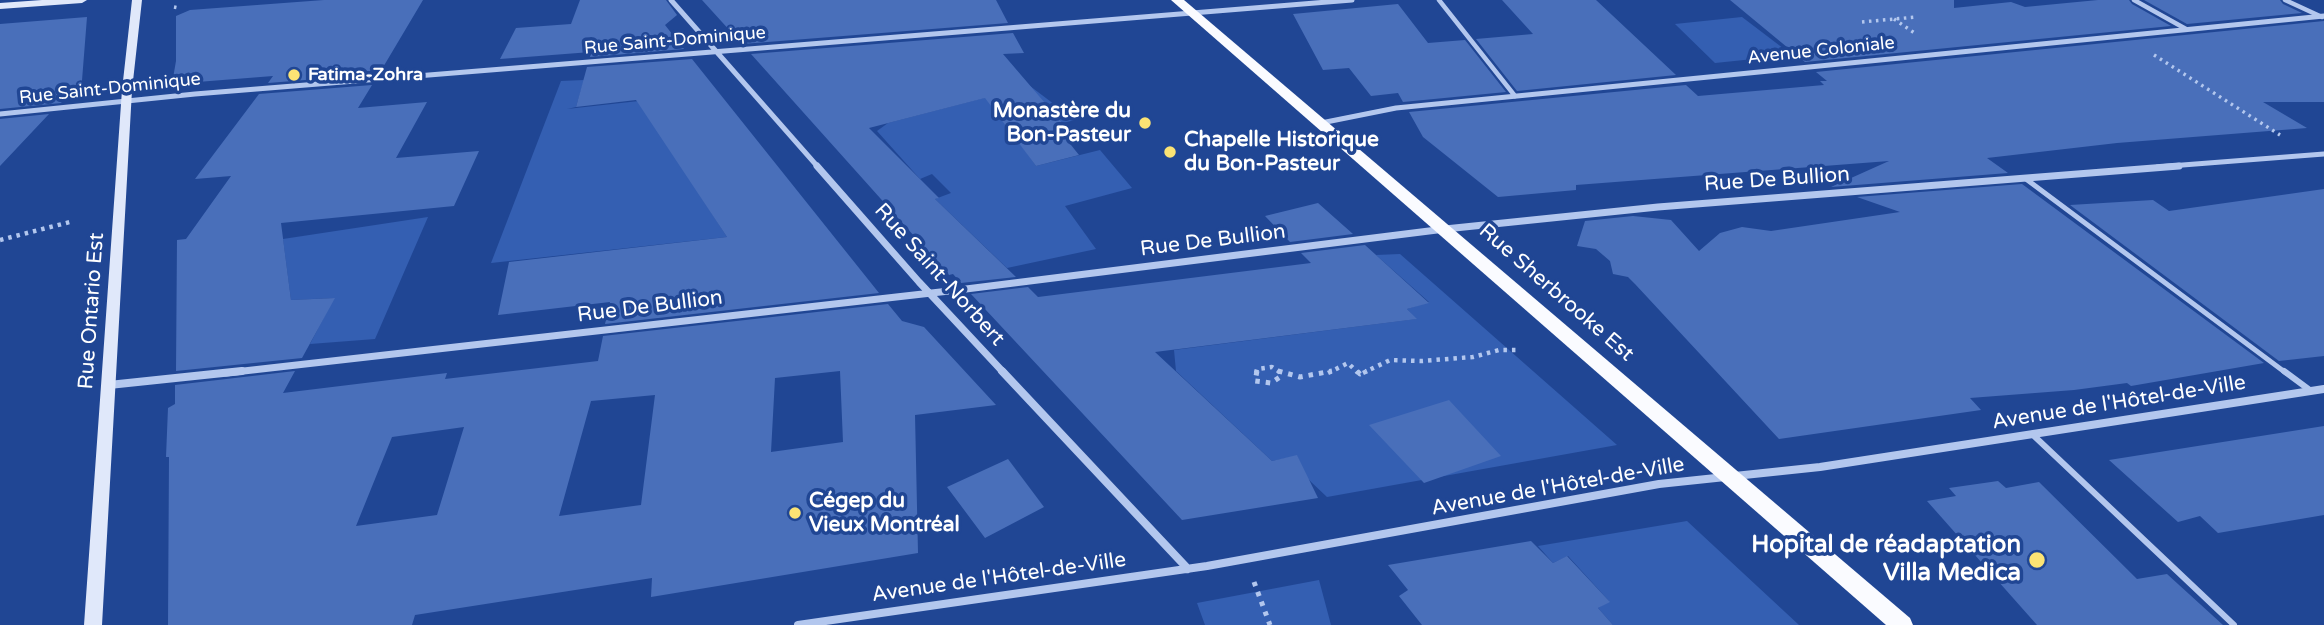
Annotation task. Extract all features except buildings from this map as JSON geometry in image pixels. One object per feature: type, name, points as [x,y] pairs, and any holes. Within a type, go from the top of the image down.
[{"type":"main road","points":[[0,6],[82,0]]},
{"type":"main road","name":"Rue Ontario Est","points":[[93,625],[127,103],[137,0]]},
{"type":"main road","name":"Rue Sherbrooke Est","points":[[1177,0],[1902,625]]},
{"type":"street","name":"Rue Saint-Norbert","points":[[671,0],[929,293],[1188,569]]},
{"type":"street","name":"Rue Saint-Dominique","points":[[0,114],[195,94],[716,52],[942,30],[1352,0]]},
{"type":"street","points":[[2286,0],[2322,17]]},
{"type":"street","name":"Avenue Coloniale","points":[[1321,123],[1396,108],[2322,17]]},
{"type":"street","name":"Rue De Bullion","points":[[108,385],[929,293],[1445,229],[1658,207],[2324,154]]},
{"type":"street","name":"Avenue de l'Hôtel-de-Ville","points":[[798,625],[1188,569],[1659,484],[1820,467],[2324,389]]},
{"type":"lane","points":[[1439,0],[1515,96]]},
{"type":"lane","points":[[2134,0],[2186,29]]},
{"type":"lane","points":[[2026,179],[2311,391]]},
{"type":"lane","points":[[2032,434],[2234,625]]},
{"type":"path","points":[[174,7],[179,8]]},
{"type":"path","points":[[1862,22],[1916,17]]},
{"type":"path","points":[[1894,19],[1922,38]]},
{"type":"path","points":[[2150,52],[2287,139]]},
{"type":"path","points":[[0,240],[70,222]]},
{"type":"path","points":[[1283,375],[1271,383],[1255,381],[1256,369],[1272,367],[1283,375],[1317,377],[1348,363],[1360,374],[1390,360],[1422,361],[1473,357],[1499,350],[1519,350]]},
{"type":"path","points":[[1254,582],[1270,625]]},
{"type":"shaded area","points":[[1742,17],[1792,55],[1715,63],[1675,24]]},
{"type":"shaded area","points":[[584,80],[576,107],[567,109],[639,101],[727,237],[491,263],[561,81]]},
{"type":"shaded area","points":[[1030,86],[1075,120],[1014,135],[1036,166],[1100,150],[1132,188],[1065,206],[1096,249],[1007,268],[935,199],[951,193],[932,174],[920,179],[877,131],[888,123]]},
{"type":"shaded area","points":[[428,217],[375,339],[310,344],[334,298],[291,300],[283,239]]},
{"type":"shaded area","points":[[1400,254],[1617,445],[1327,497],[1308,479],[1297,456],[1272,461],[1176,371],[1174,350],[1416,319],[1407,309],[1429,302],[1376,255]]},
{"type":"shaded area","points":[[1687,521],[1799,625],[1613,625],[1598,608],[1609,601],[1568,556],[1553,563],[1538,546]]},
{"type":"shaded area","points":[[1319,580],[1331,625],[1205,625],[1197,603]]},
{"type":"place","name":"Fatima-Zohra","points":[[294,75]]},
{"type":"place","name":"Monastère du Bon-Pasteur","points":[[1145,123]]},
{"type":"place","name":"Chapelle Historique du Bon-Pasteur","points":[[1170,152]]},
{"type":"place","name":"Cégep du Vieux Montréal","points":[[795,513]]},
{"type":"place","name":"Hopital de réadaptation Villa Medica","points":[[2037,560]]}]
